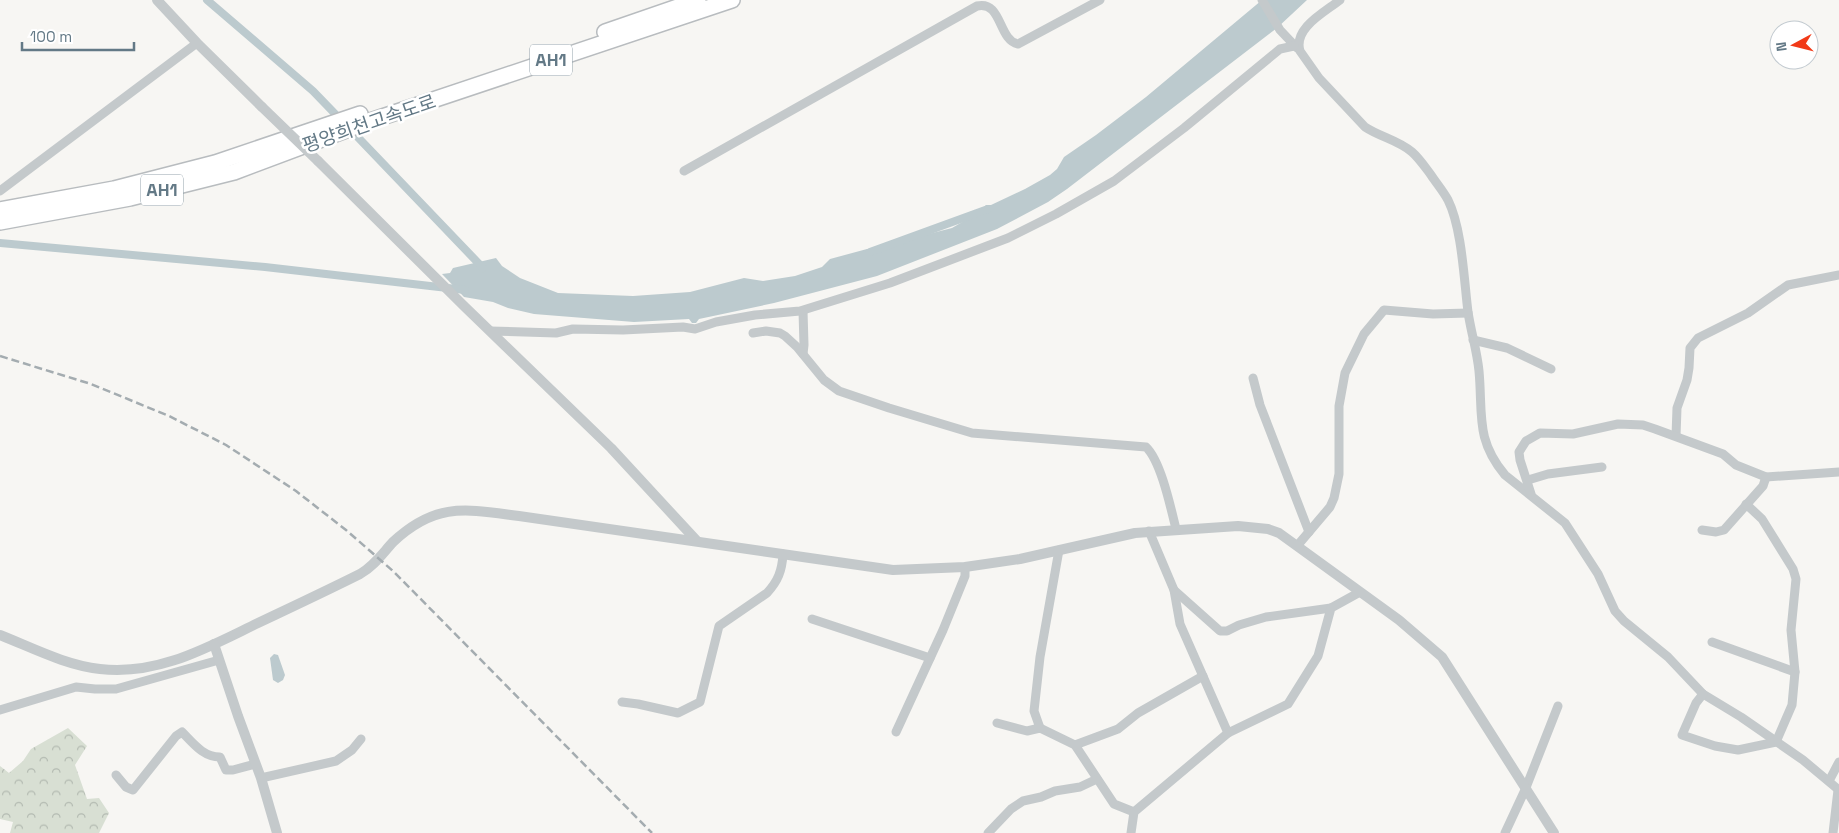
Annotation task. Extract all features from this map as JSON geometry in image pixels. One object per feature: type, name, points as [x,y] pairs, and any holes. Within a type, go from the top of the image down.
[{"type":"highway","name":"평양희천고속도로","points":[[0,210],[114,189],[313,136],[698,0]]},
{"type":"highway","name":"평양희천고속도로","points":[[366,117],[732,0]]},
{"type":"highway","name":"평양희천고속도로","points":[[0,222],[130,198],[234,172],[313,136]]},
{"type":"street","points":[[157,0],[197,43],[611,448],[696,540]]},
{"type":"street","points":[[684,171],[977,6],[984,5],[991,8],[1011,41],[1018,44],[1100,0]]},
{"type":"street","points":[[1262,0],[1280,30],[1297,48],[1319,78],[1365,127],[1414,153],[1449,202],[1457,230],[1468,313],[1479,370],[1481,417],[1487,449],[1505,475],[1565,523],[1598,574],[1615,612],[1668,657],[1703,694],[1741,717],[1839,790],[1835,831]]},
{"type":"street","points":[[1297,48],[1304,30],[1340,0]]},
{"type":"street","points":[[0,191],[197,43]]},
{"type":"street","points":[[490,331],[556,333],[573,328],[623,330],[683,327],[695,329],[716,322],[755,315],[785,314],[802,310],[890,283],[1008,238],[1056,214],[1136,166],[1280,49],[1297,48]]},
{"type":"street","points":[[1676,436],[1677,408],[1687,380],[1690,348],[1698,338],[1748,313],[1788,285],[1839,275]]},
{"type":"street","points":[[802,310],[804,345],[802,354]]},
{"type":"street","points":[[1297,546],[1330,507],[1334,498],[1339,474],[1339,406],[1345,372],[1364,334],[1384,310],[1434,314],[1468,313]]},
{"type":"street","points":[[753,333],[766,331],[780,333],[790,340],[824,380],[839,391],[889,408],[972,432],[1146,448],[1159,469],[1176,529]]},
{"type":"street","points":[[1473,340],[1507,348],[1551,369]]},
{"type":"street","points":[[1253,378],[1260,405],[1310,532]]},
{"type":"street","points":[[1531,494],[1519,452],[1526,441],[1540,433],[1573,434],[1607,426],[1630,424],[1643,425],[1676,436],[1722,454],[1736,465],[1766,477],[1839,472]]},
{"type":"street","points":[[1528,480],[1548,474],[1602,467]]},
{"type":"street","points":[[1702,530],[1721,532],[1763,486],[1766,477]]},
{"type":"street","points":[[1746,504],[1762,519],[1793,569],[1796,579],[1790,630],[1795,672],[1792,705],[1776,742]]},
{"type":"street","points":[[0,636],[70,663],[92,668],[116,670],[178,660],[371,568],[393,543],[413,525],[423,519],[445,512],[474,511],[696,540],[893,570],[965,566],[1020,559],[1149,531],[1255,526],[1279,533],[1399,620],[1442,657],[1554,833]]},
{"type":"street","points":[[1149,531],[1174,590],[1180,624],[1228,733]]},
{"type":"street","points":[[1040,728],[1034,711],[1040,657],[1059,550]]},
{"type":"street","points":[[622,702],[678,713],[700,702],[719,626],[773,587],[779,578],[783,554]]},
{"type":"street","points":[[896,732],[965,576],[965,566]]},
{"type":"street","points":[[1174,590],[1220,631],[1227,631],[1239,624],[1266,618],[1331,608],[1360,592]]},
{"type":"street","points":[[1131,833],[1134,812],[1228,733],[1288,704],[1318,656],[1331,608]]},
{"type":"street","points":[[812,619],[930,658]]},
{"type":"street","points":[[1712,642],[1795,672]]},
{"type":"street","points":[[214,644],[261,778],[277,833]]},
{"type":"street","points":[[0,710],[76,687],[95,690],[116,689],[219,660]]},
{"type":"street","points":[[1075,745],[1118,728],[1138,713],[1203,676]]},
{"type":"street","points":[[1703,694],[1696,703],[1682,735],[1686,738],[1738,750],[1776,742]]},
{"type":"street","points":[[1505,833],[1525,790],[1558,706]]},
{"type":"street","points":[[997,723],[1027,731],[1040,728],[1075,745],[1114,804],[1134,812]]},
{"type":"street","points":[[116,775],[126,787],[133,790],[176,736],[182,732],[202,751],[214,757],[220,757],[226,770],[255,764]]},
{"type":"street","points":[[261,778],[336,761],[352,750],[360,739]]},
{"type":"street","points":[[1829,781],[1839,762]]},
{"type":"street","points":[[988,833],[1011,809],[1023,801],[1055,791],[1080,787],[1097,779]]},
{"type":"green space","points":[[68,728],[87,746],[75,765],[87,799],[99,798],[109,813],[99,833],[10,833],[13,822],[0,819],[0,766],[9,773],[23,761],[31,749]]},
{"type":"shaded area","points":[[1262,0],[1307,0],[1277,28],[1048,202],[997,229],[877,276],[774,303],[699,319],[696,323],[692,323],[689,319],[634,322],[534,314],[508,308],[493,302],[464,297],[442,274],[450,273],[453,268],[496,258],[502,266],[520,278],[558,293],[633,296],[690,292],[744,278],[763,281],[795,276],[822,267],[830,259],[867,249],[895,246],[913,238],[952,228],[978,213],[986,205],[991,205],[1050,175],[1057,169],[1064,157],[1146,97]]},
{"type":"shaded area","points":[[274,654],[278,655],[285,675],[283,680],[278,683],[273,680],[270,658]]},
{"type":"waterway","points":[[207,0],[313,91],[341,120]]},
{"type":"waterway","points":[[349,128],[483,268]]},
{"type":"waterway","points":[[870,252],[988,209]]},
{"type":"waterway","points":[[0,243],[265,267],[465,290]]},
{"type":"railway","points":[[0,356],[91,384],[169,416],[226,445],[296,491],[346,530],[393,571],[652,833]]}]
